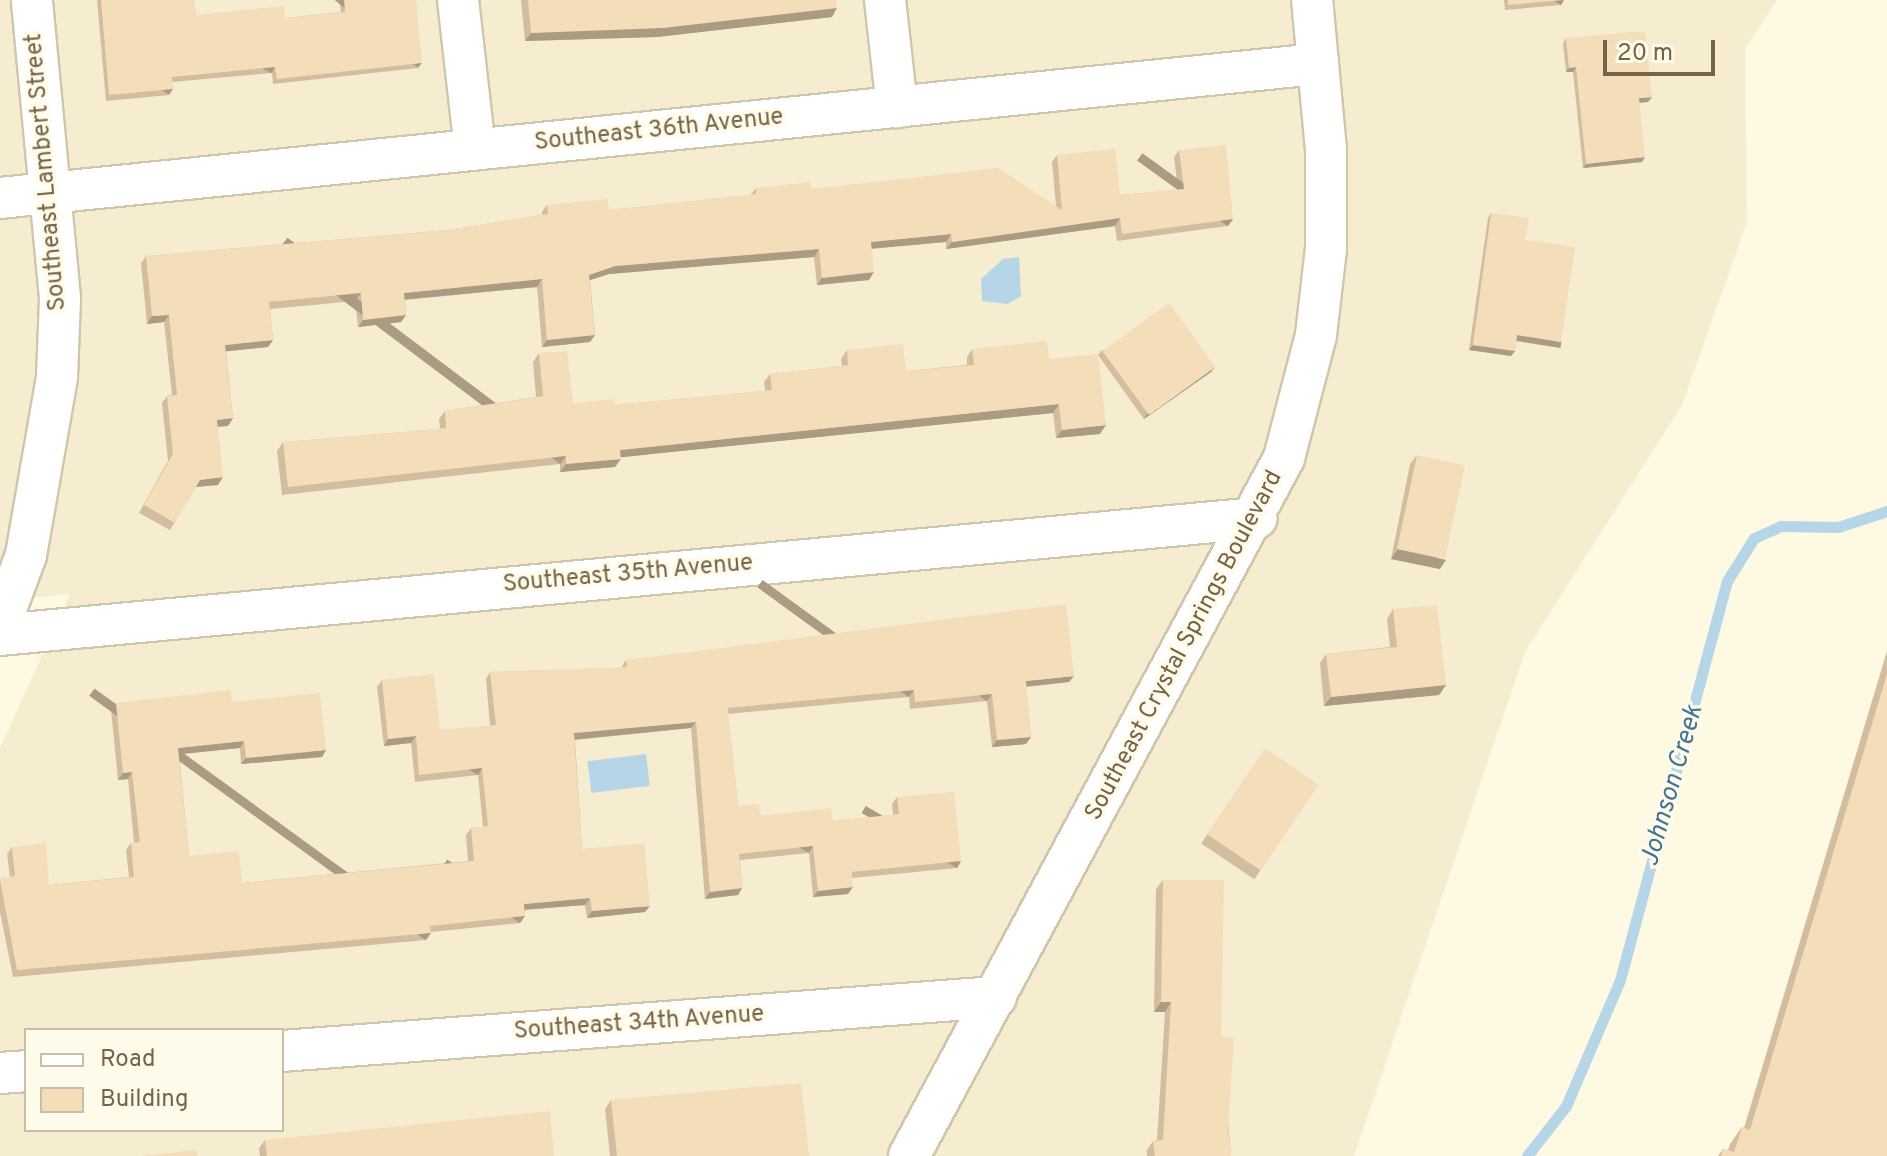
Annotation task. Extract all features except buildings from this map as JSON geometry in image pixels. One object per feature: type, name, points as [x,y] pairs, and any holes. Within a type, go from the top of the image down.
[{"type":"street","name":"Southeast Lambert Street","points":[[0,625],[26,555],[50,442],[60,298],[32,0]]},
{"type":"street","points":[[458,0],[475,149]]},
{"type":"street","points":[[885,0],[897,107]]},
{"type":"street","name":"Southeast Crystal Springs Boulevard","points":[[909,1156],[1257,518],[1284,458],[1316,335],[1326,249],[1312,0]]},
{"type":"street","name":"Southeast 36th Avenue","points":[[0,198],[1318,64]]},
{"type":"street","name":"Southeast 35th Avenue","points":[[0,635],[1257,518]]},
{"type":"street","name":"Southeast 34th Avenue","points":[[284,1051],[996,997]]},
{"type":"street","points":[[0,1073],[24,1071]]},
{"type":"shaded area","points":[[0,0],[1777,0],[1745,49],[1747,222],[1682,405],[1525,652],[1354,1156],[0,1156],[0,748],[70,594],[0,601]]},
{"type":"water","points":[[1019,257],[1021,296],[1008,304],[982,301],[981,279],[1003,259]]},
{"type":"water","points":[[646,754],[650,786],[591,793],[587,761]]},
{"type":"waterway","name":"Johnson Creek","points":[[1527,1156],[1566,1106],[1620,980],[1727,581],[1754,538],[1781,526],[1838,527],[1887,511]]}]
